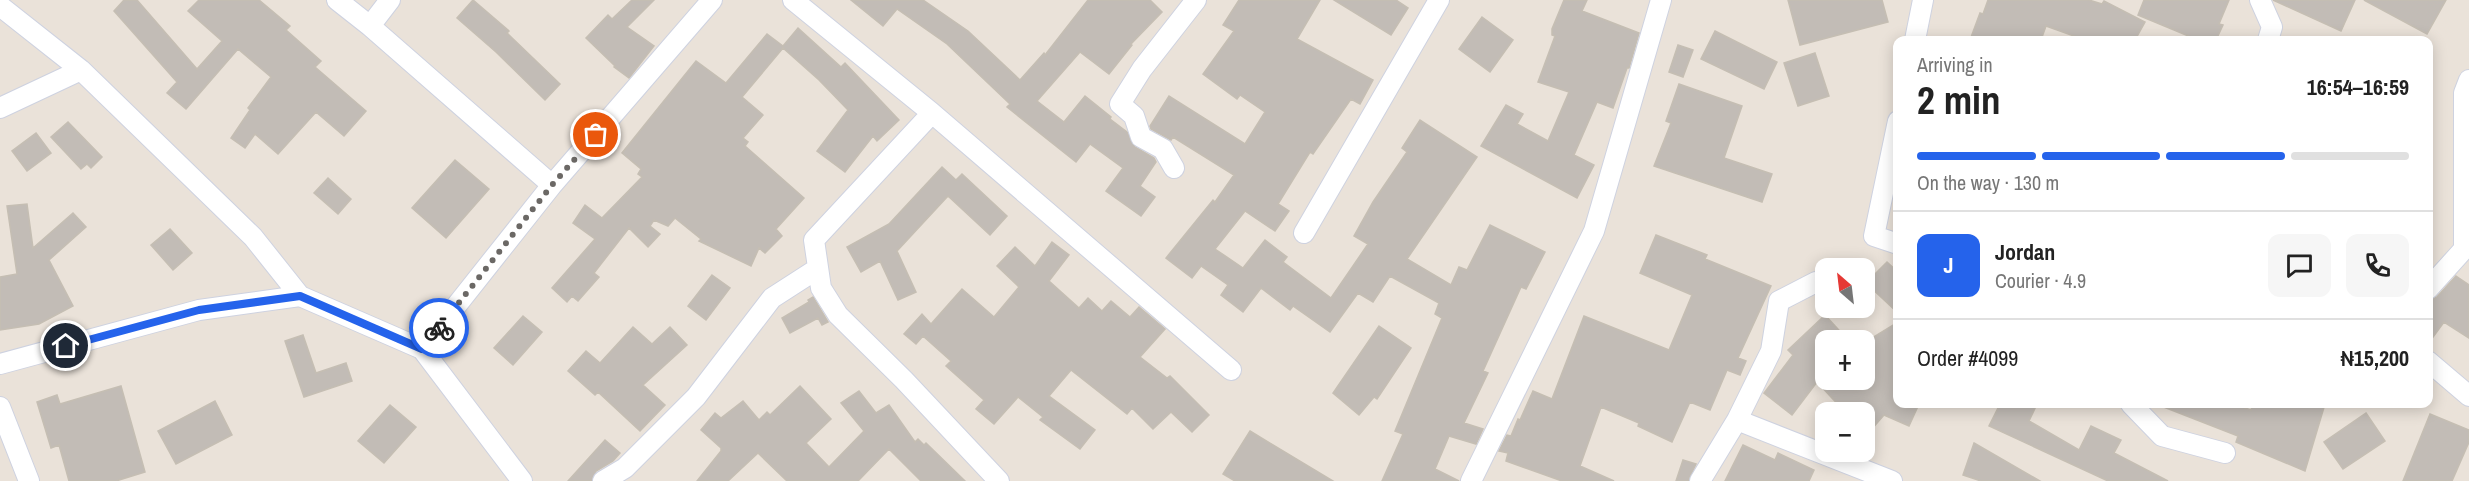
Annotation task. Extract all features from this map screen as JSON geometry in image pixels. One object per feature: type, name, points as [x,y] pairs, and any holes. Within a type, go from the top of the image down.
[{"type":"street","points":[[337,0],[370,26],[552,185]]},
{"type":"street","points":[[370,26],[390,0]]},
{"type":"street","points":[[422,349],[552,185],[712,0]]},
{"type":"street","points":[[793,0],[932,113],[1232,370]]},
{"type":"street","points":[[1173,168],[1163,149],[1141,137],[1134,116],[1120,105],[1142,69],[1197,0]]},
{"type":"street","points":[[1304,233],[1439,0]]},
{"type":"street","points":[[1471,481],[1594,231],[1661,0]]},
{"type":"street","points":[[1916,36],[1923,0]]},
{"type":"street","points":[[2260,0],[2272,27],[2269,36]]},
{"type":"street","points":[[0,6],[81,70],[253,237],[300,296],[422,349],[522,481]]},
{"type":"street","points":[[0,108],[81,70]]},
{"type":"street","points":[[2433,283],[2464,249],[2464,93],[2469,80]]},
{"type":"street","points":[[932,113],[814,240],[817,269],[821,288],[838,315],[904,380],[999,481]]},
{"type":"street","points":[[1893,145],[1874,236],[1893,242]]},
{"type":"street","points":[[603,481],[625,468],[696,397],[772,298],[817,269]]},
{"type":"street","points":[[1700,481],[1737,420],[1771,351],[1779,302],[1815,283]]},
{"type":"street","points":[[0,364],[199,310],[300,296]]},
{"type":"street","points":[[2433,365],[2469,396]]},
{"type":"street","points":[[0,406],[29,481]]},
{"type":"street","points":[[2135,408],[2162,436],[2225,453]]},
{"type":"street","points":[[1737,420],[1892,481]]},
{"type":"building","points":[[124,0],[137,0],[197,69],[222,41],[188,11],[199,0],[259,0],[290,26],[286,30],[321,61],[315,67],[366,111],[344,136],[316,112],[278,154],[255,134],[245,148],[231,138],[250,110],[248,108],[271,77],[238,49],[186,109],[167,93],[177,82],[114,11]]},
{"type":"building","points":[[473,0],[509,31],[507,33],[560,84],[545,100],[457,18]]},
{"type":"building","points":[[632,0],[654,0],[627,27],[654,46],[629,78],[614,67],[586,38],[608,15],[612,19]]},
{"type":"building","points":[[851,0],[923,0],[968,31],[1020,80],[1044,53],[1045,55],[1088,0],[1150,0],[1162,12],[1131,44],[1109,74],[1080,52],[1037,101],[1064,122],[1085,96],[1111,117],[1110,119],[1127,132],[1135,147],[1154,158],[1156,162],[1140,186],[1155,197],[1141,216],[1106,191],[1123,168],[1090,144],[1076,162],[1007,107],[1010,104],[947,44],[897,9],[883,26]]},
{"type":"building","points":[[1239,0],[1320,0],[1297,39],[1373,80],[1360,104],[1351,99],[1313,154],[1310,152],[1278,204],[1289,211],[1275,231],[1245,211],[1215,249],[1243,268],[1265,240],[1287,257],[1283,262],[1331,298],[1368,244],[1354,236],[1373,202],[1407,152],[1402,148],[1420,120],[1477,157],[1407,259],[1451,285],[1459,267],[1467,270],[1490,225],[1545,252],[1526,289],[1521,287],[1483,371],[1488,373],[1464,423],[1483,429],[1476,444],[1449,436],[1435,469],[1459,481],[1382,481],[1403,434],[1395,431],[1442,318],[1435,314],[1439,303],[1390,276],[1373,302],[1358,293],[1330,332],[1293,306],[1290,310],[1261,288],[1243,312],[1221,295],[1228,285],[1201,266],[1192,278],[1166,258],[1213,200],[1215,202],[1234,175],[1173,137],[1171,140],[1151,129],[1150,126],[1169,96],[1245,144],[1265,112],[1240,95],[1237,99],[1203,74],[1234,31],[1223,25]]},
{"type":"building","points":[[1334,0],[1396,0],[1408,8],[1391,35]]},
{"type":"building","points":[[1564,0],[1587,0],[1582,11],[1639,33],[1629,68],[1627,68],[1613,108],[1597,102],[1574,155],[1594,165],[1577,198],[1481,146],[1506,105],[1523,114],[1517,124],[1548,141],[1569,92],[1538,82],[1555,36],[1552,35],[1552,29]]},
{"type":"building","points":[[1788,0],[1882,0],[1888,22],[1800,45]]},
{"type":"building","points":[[1988,0],[2089,0],[2102,4],[2104,1],[2145,22],[2137,36],[2074,36],[2046,26],[2042,36],[1971,36],[1980,13],[1983,14]]},
{"type":"building","points":[[2144,0],[2229,0],[2219,24],[2223,25],[2218,36],[2188,36],[2138,15]]},
{"type":"building","points":[[2273,0],[2355,0],[2341,31]]},
{"type":"building","points":[[2364,0],[2446,0],[2427,34]]},
{"type":"building","points":[[1482,17],[1513,40],[1490,72],[1459,49]]},
{"type":"building","points":[[798,28],[841,67],[845,63],[899,120],[877,141],[873,136],[845,172],[817,151],[848,110],[783,48],[742,97],[763,115],[743,138],[748,142],[745,146],[804,198],[776,229],[782,236],[765,253],[759,248],[751,266],[699,241],[701,239],[675,218],[668,226],[654,220],[650,226],[660,234],[648,247],[629,228],[594,273],[599,277],[578,301],[572,296],[567,302],[552,288],[595,239],[573,223],[585,205],[602,218],[642,177],[638,174],[641,169],[622,153],[696,61],[726,83],[767,34],[783,46]]},
{"type":"building","points":[[1715,31],[1777,62],[1764,89],[1701,59]]},
{"type":"building","points":[[1678,45],[1693,50],[1683,77],[1669,72]]},
{"type":"building","points":[[1815,53],[1829,96],[1798,106],[1784,63]]},
{"type":"building","points":[[1679,84],[1742,106],[1724,158],[1772,174],[1762,202],[1654,166],[1671,123],[1666,121]]},
{"type":"building","points":[[68,122],[102,157],[91,168],[87,164],[81,169],[51,137]]},
{"type":"building","points":[[36,133],[51,153],[27,171],[12,151]]},
{"type":"building","points":[[455,160],[489,189],[446,238],[412,208]]},
{"type":"building","points":[[942,167],[956,180],[962,174],[1007,216],[990,235],[948,196],[897,251],[916,292],[898,300],[880,261],[861,272],[847,247],[889,224]]},
{"type":"building","points":[[328,178],[351,199],[338,214],[314,193]]},
{"type":"building","points":[[27,204],[33,248],[73,213],[86,227],[49,260],[73,306],[39,324],[0,330],[0,277],[17,274],[7,206]]},
{"type":"building","points":[[170,229],[192,253],[173,270],[151,245]]},
{"type":"building","points":[[1656,235],[1707,255],[1705,259],[1771,286],[1738,358],[1746,361],[1740,375],[1727,370],[1710,410],[1690,402],[1672,442],[1638,426],[1639,423],[1601,407],[1580,466],[1614,481],[1562,481],[1506,461],[1508,453],[1499,451],[1507,435],[1511,436],[1533,391],[1552,399],[1584,316],[1669,350],[1692,295],[1640,273]]},
{"type":"building","points":[[1052,242],[1069,255],[1049,281],[1079,308],[1088,298],[1102,311],[1111,301],[1130,317],[1139,307],[1165,329],[1140,357],[1167,378],[1170,376],[1209,415],[1192,432],[1171,412],[1153,429],[1132,408],[1127,414],[1071,370],[1049,396],[1095,430],[1080,449],[1040,420],[1043,417],[1018,397],[994,424],[976,409],[984,400],[946,366],[951,361],[923,336],[916,344],[904,334],[922,314],[931,324],[962,289],[994,317],[1019,287],[997,266],[1015,247],[1035,266]]},
{"type":"building","points":[[1887,262],[1893,267],[1893,308],[1875,291],[1875,274]]},
{"type":"building","points":[[712,275],[730,288],[706,320],[688,306]]},
{"type":"building","points":[[2456,276],[2469,285],[2469,338],[2444,322],[2433,337],[2433,299]]},
{"type":"building","points":[[813,297],[828,322],[822,325],[818,318],[790,333],[782,318],[809,302],[808,300]]},
{"type":"building","points":[[523,316],[542,332],[513,365],[494,348]]},
{"type":"building","points":[[1822,318],[1828,318],[1839,330],[1815,330],[1815,385],[1792,415],[1764,393],[1793,355],[1788,350]]},
{"type":"building","points":[[1893,325],[1893,408],[1917,408],[1909,426],[1884,415],[1875,425],[1875,402],[1836,402],[1824,390],[1875,390],[1875,336]]},
{"type":"building","points":[[1379,326],[1411,348],[1377,399],[1374,397],[1359,415],[1333,393]]},
{"type":"building","points":[[633,327],[652,344],[670,327],[687,345],[643,385],[665,405],[640,431],[598,392],[595,395],[568,371],[586,351],[600,363]]},
{"type":"building","points":[[303,335],[316,373],[346,363],[352,381],[304,397],[285,341]]},
{"type":"building","points":[[121,386],[145,472],[116,481],[69,481],[59,445],[51,448],[37,402],[57,395],[60,404]]},
{"type":"building","points":[[800,386],[831,419],[806,443],[829,467],[864,431],[841,403],[859,391],[876,413],[889,405],[915,442],[918,439],[924,445],[926,443],[965,481],[921,481],[889,449],[858,481],[787,481],[758,453],[728,481],[697,481],[721,451],[721,448],[701,430],[715,413],[721,418],[743,401],[759,420],[767,412],[770,415]]},
{"type":"building","points":[[215,401],[232,435],[176,464],[158,431]]},
{"type":"building","points":[[390,405],[416,427],[384,463],[358,441]]},
{"type":"building","points":[[1998,408],[2035,408],[2029,421],[2079,450],[2091,426],[2121,440],[2114,453],[2168,481],[2108,481],[1989,426]]},
{"type":"building","points":[[2166,408],[2245,408],[2251,410],[2252,408],[2324,408],[2305,471],[2236,442],[2238,436]]},
{"type":"building","points":[[2366,413],[2385,441],[2343,469],[2324,442]]},
{"type":"building","points":[[2430,414],[2469,430],[2469,442],[2452,481],[2403,481]]},
{"type":"building","points":[[1250,431],[1333,481],[1235,481],[1223,474]]},
{"type":"building","points":[[605,440],[620,453],[613,461],[596,471],[591,481],[568,481]]},
{"type":"building","points":[[1974,443],[2040,481],[1981,481],[1963,475]]},
{"type":"building","points":[[1743,445],[1775,460],[1778,453],[1814,470],[1809,481],[1725,481]]},
{"type":"building","points":[[1683,460],[1696,464],[1688,481],[1676,481]]},
{"type":"way so far","points":[[439,328],[552,185],[596,135]]},
{"type":"route","points":[[66,346],[199,310],[300,296],[422,349],[439,328]]}]
